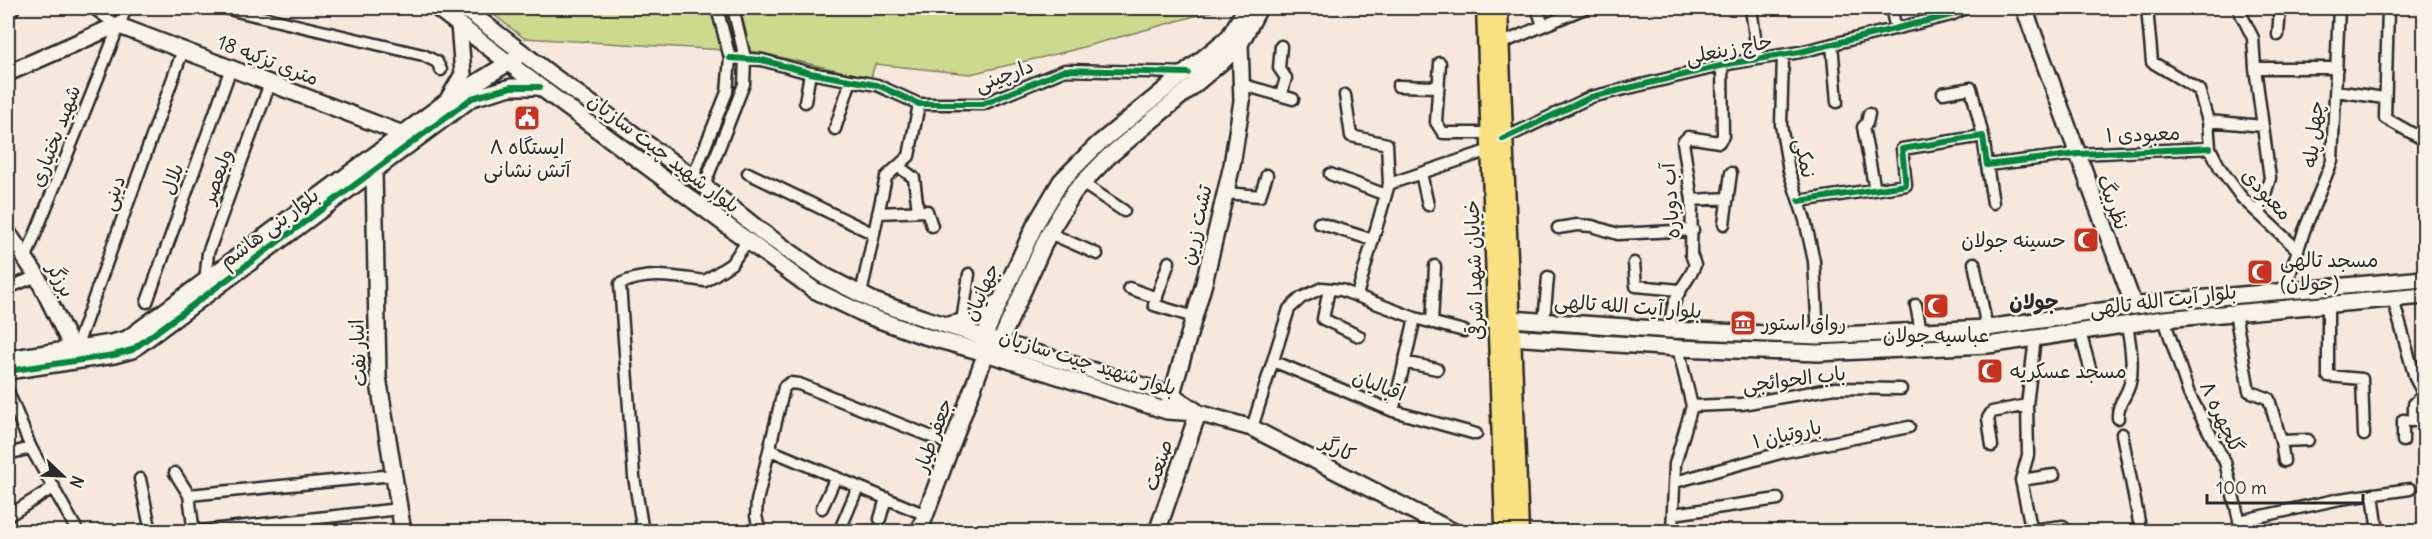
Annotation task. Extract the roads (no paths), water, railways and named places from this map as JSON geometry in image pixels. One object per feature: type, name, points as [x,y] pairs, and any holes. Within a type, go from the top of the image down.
[{"type":"main road","name":"بلوار شهید چیت سازیان","points":[[437,8],[814,290],[868,316],[921,335],[986,353],[1167,411],[1198,413]]},
{"type":"main road","name":"بلوار شهید چیت سازیان","points":[[464,8],[699,182],[762,232],[823,275],[861,294],[946,326],[1172,395],[1198,413]]},
{"type":"main road","points":[[1234,40],[1246,8]]},
{"type":"main road","points":[[1234,40],[1259,8]]},
{"type":"main road","name":"خیابان شهدا شرقی","points":[[1485,8],[1510,319],[1520,531]]},
{"type":"main road","name":"خیابان شهدا شرقی","points":[[1499,8],[1500,44],[1494,141],[1504,525],[1502,531]]},
{"type":"main road","name":"نظربیگ","points":[[2024,8],[2134,306]]},
{"type":"main road","name":"بلوار بنی هاشم","points":[[407,139],[447,101],[463,74],[459,24]]},
{"type":"main road","name":"18 متری تزکیه","points":[[117,25],[270,83],[407,139]]},
{"type":"main road","points":[[9,76],[117,25]]},
{"type":"main road","name":"جهانیان","points":[[986,353],[984,337],[1035,225],[1061,182],[1097,145],[1234,40]]},
{"type":"main road","name":"جهانیان","points":[[986,353],[1000,342],[1049,233],[1074,192],[1108,157],[1224,60],[1234,40]]},
{"type":"main road","name":"تشت زرین","points":[[1167,411],[1194,317],[1232,165],[1242,101],[1234,40]]},
{"type":"main road","points":[[447,101],[524,54]]},
{"type":"main road","name":"بلوار بنی هاشم","points":[[8,361],[126,339],[407,139],[472,98],[511,87],[540,87]]},
{"type":"main road","name":"بلوار بنی هاشم","points":[[8,361],[114,355],[132,350],[370,166]]},
{"type":"main road","name":"انبار نفت","points":[[370,166],[378,376],[403,531]]},
{"type":"main road","points":[[750,243],[762,232]]},
{"type":"main road","name":"برزگر","points":[[8,233],[37,276],[74,349]]},
{"type":"main road","name":"بلوار آیت الله تالهی","points":[[1511,336],[1678,348],[1818,354],[1988,345],[2164,319],[2235,313],[2285,300],[2424,279]]},
{"type":"main road","points":[[946,326],[974,320],[987,313],[1004,294]]},
{"type":"main road","name":"بلوار آیت الله تالهی","points":[[1510,319],[1670,330],[1818,336],[1987,328],[2134,306],[2285,300],[2328,304],[2424,297]]},
{"type":"main road","points":[[1987,328],[1988,345]]},
{"type":"main road","points":[[1670,330],[1678,348]]},
{"type":"main road","name":"جعفر طیار","points":[[920,531],[986,353]]},
{"type":"main road","name":"کارگر","points":[[1198,413],[1252,428],[1454,531]]},
{"type":"main road","name":"صنعت","points":[[1157,531],[1198,413]]},
{"type":"street","points":[[8,16],[14,8]]},
{"type":"street","points":[[93,8],[117,25]]},
{"type":"street","name":"شهید بختیاری","points":[[26,260],[117,25],[126,8]]},
{"type":"street","points":[[231,8],[423,55],[437,62],[441,70]]},
{"type":"street","points":[[699,182],[727,92],[730,58],[717,8]]},
{"type":"street","points":[[699,182],[744,84],[745,58],[733,8]]},
{"type":"street","points":[[1751,8],[1758,59]]},
{"type":"street","points":[[1891,8],[1896,29]]},
{"type":"street","name":"حاج زینعلی","points":[[1389,184],[1421,173],[1591,97],[1722,65],[1783,56],[1951,15],[1966,8]]},
{"type":"street","name":"معبودی","points":[[2147,8],[2152,62],[2199,90],[2208,121],[2210,148],[2220,168],[2242,198],[2298,250]]},
{"type":"street","points":[[2238,8],[2253,38],[2254,68],[2270,178],[2259,214]]},
{"type":"street","points":[[2278,35],[2280,8]]},
{"type":"street","name":"چهل پله","points":[[2285,300],[2298,250],[2332,161],[2339,8]]},
{"type":"street","points":[[2388,8],[2385,118],[2424,140]]},
{"type":"street","points":[[1500,44],[1577,9]]},
{"type":"street","points":[[1538,11],[1543,25]]},
{"type":"street","points":[[1832,44],[1837,102]]},
{"type":"street","points":[[1281,46],[1279,68],[1286,78],[1281,96]]},
{"type":"street","name":"دینی","points":[[74,349],[183,50]]},
{"type":"street","name":"نمکی","points":[[1783,56],[1781,125],[1789,171],[1814,261],[1818,336]]},
{"type":"street","name":"دارچینی","points":[[730,58],[745,58],[877,85],[919,104],[983,104],[1065,70],[1188,73]]},
{"type":"street","points":[[1440,63],[1436,122],[1443,133],[1494,141]]},
{"type":"street","name":"آب دوباره","points":[[1670,330],[1671,314],[1680,290],[1689,280],[1695,266],[1691,254],[1692,200],[1683,142],[1688,137],[1719,142],[1723,136],[1722,65]]},
{"type":"street","name":"بلال","points":[[147,302],[231,68]]},
{"type":"street","points":[[2254,68],[2337,68]]},
{"type":"street","points":[[805,102],[810,73]]},
{"type":"street","points":[[835,129],[851,80]]},
{"type":"street","name":"ولیعصر","points":[[204,282],[208,253],[270,83]]},
{"type":"street","points":[[1240,84],[1293,99]]},
{"type":"street","points":[[1398,86],[1438,87]]},
{"type":"street","points":[[1943,93],[1971,88],[1983,136],[1993,203]]},
{"type":"street","points":[[2336,91],[2384,98]]},
{"type":"street","points":[[1345,95],[1351,136],[1387,144],[1389,184],[1357,295]]},
{"type":"street","points":[[861,294],[886,177],[909,156],[919,104]]},
{"type":"street","points":[[1869,114],[1867,123],[1863,127],[1875,190]]},
{"type":"street","points":[[2208,121],[2263,126]]},
{"type":"street","points":[[1799,201],[1906,185],[1902,148],[1983,136]]},
{"type":"street","name":"معبودی ۱","points":[[1987,165],[2078,153],[2210,148]]},
{"type":"street","points":[[898,166],[914,178],[918,211]]},
{"type":"street","points":[[748,173],[874,234]]},
{"type":"street","points":[[1421,173],[1428,205]]},
{"type":"street","points":[[1724,224],[1731,173]]},
{"type":"street","points":[[1330,174],[1386,195]]},
{"type":"street","points":[[1226,193],[1260,196],[1267,175]]},
{"type":"street","points":[[1082,183],[1124,211]]},
{"type":"street","points":[[1692,200],[1728,198]]},
{"type":"street","points":[[878,213],[927,211],[932,226]]},
{"type":"street","points":[[1319,223],[1373,240]]},
{"type":"street","points":[[1558,228],[1577,225],[1592,226],[1618,234],[1693,230]]},
{"type":"street","points":[[1049,233],[1097,254]]},
{"type":"street","points":[[643,531],[634,477],[620,284],[632,278],[666,275],[705,281],[731,264],[750,243]]},
{"type":"street","points":[[1169,262],[1154,305],[1194,317]]},
{"type":"street","points":[[1634,263],[1636,286],[1680,290]]},
{"type":"street","points":[[1974,263],[1987,328]]},
{"type":"street","points":[[1432,323],[1435,266]]},
{"type":"street","points":[[962,322],[969,274]]},
{"type":"street","points":[[8,288],[37,276]]},
{"type":"street","points":[[1544,322],[1548,278]]},
{"type":"street","points":[[1129,288],[1157,297]]},
{"type":"street","points":[[1252,428],[1289,309],[1301,298],[1322,288],[1357,295],[1415,318],[1464,331]]},
{"type":"street","points":[[1329,289],[1323,319],[1359,336]]},
{"type":"street","points":[[2393,299],[2415,378],[2424,395],[2414,404],[2414,421],[2403,420],[2403,441]]},
{"type":"street","points":[[2328,304],[2328,376],[2362,380],[2364,435]]},
{"type":"street","points":[[1916,305],[1921,332]]},
{"type":"street","points":[[2235,313],[2249,391],[2269,399],[2284,461]]},
{"type":"street","points":[[1393,411],[1415,318]]},
{"type":"street","name":"گلچهره ۸","points":[[2164,319],[2189,394],[2225,462],[2240,526]]},
{"type":"street","points":[[2118,418],[2118,406],[2128,391],[2131,379],[2127,325]]},
{"type":"street","points":[[2080,332],[2090,368]]},
{"type":"street","points":[[2036,338],[2027,405],[2028,455],[2021,480],[2031,531],[2063,526]]},
{"type":"street","points":[[1672,531],[1676,464],[1692,406],[1678,348]]},
{"type":"street","name":"اقبالیان","points":[[1273,361],[1393,411],[1476,434]]},
{"type":"street","points":[[1404,362],[1437,369]]},
{"type":"street","points":[[760,531],[756,516],[757,501],[784,387],[790,383],[799,384],[952,445]]},
{"type":"street","name":"باب الحوائجی","points":[[1692,406],[1742,404],[1836,388],[1901,389]]},
{"type":"street","points":[[8,391],[31,448],[78,531]]},
{"type":"street","points":[[1992,446],[1988,418],[1992,412],[2027,405]]},
{"type":"street","name":"۱ باروتیان","points":[[1675,482],[1784,452],[1909,427]]},
{"type":"street","points":[[2122,434],[2141,531]]},
{"type":"street","points":[[2281,441],[2308,440]]},
{"type":"street","points":[[8,454],[31,448]]},
{"type":"street","points":[[770,450],[926,515]]},
{"type":"street","points":[[175,473],[189,495],[193,529],[399,509]]},
{"type":"street","points":[[2021,480],[2054,475]]},
{"type":"street","points":[[189,495],[394,476]]},
{"type":"street","points":[[822,508],[836,477]]},
{"type":"street","points":[[140,479],[151,531]]},
{"type":"street","points":[[839,531],[858,486]]},
{"type":"street","points":[[8,516],[54,487]]},
{"type":"street","points":[[2240,526],[2340,499],[2410,489]]},
{"type":"street","points":[[2373,494],[2378,531]]},
{"type":"street","points":[[879,519],[886,498]]},
{"type":"street","points":[[1673,514],[1778,499]]},
{"type":"place","name":"ایستگاه ۸ آتش نشانی","points":[[527,118]]},
{"type":"place","name":"حسینه جولان","points":[[2086,240]]},
{"type":"place","name":"مسجد تالهی (جولان)","points":[[2260,272]]},
{"type":"place","name":"عباسیه جولان","points":[[1936,306]]},
{"type":"place","name":"رواق استور","points":[[1743,323]]},
{"type":"place","name":"مسجد عسکریه","points":[[1990,371]]},
{"type":"district","name":"جولان","points":[[2034,302]]}]
